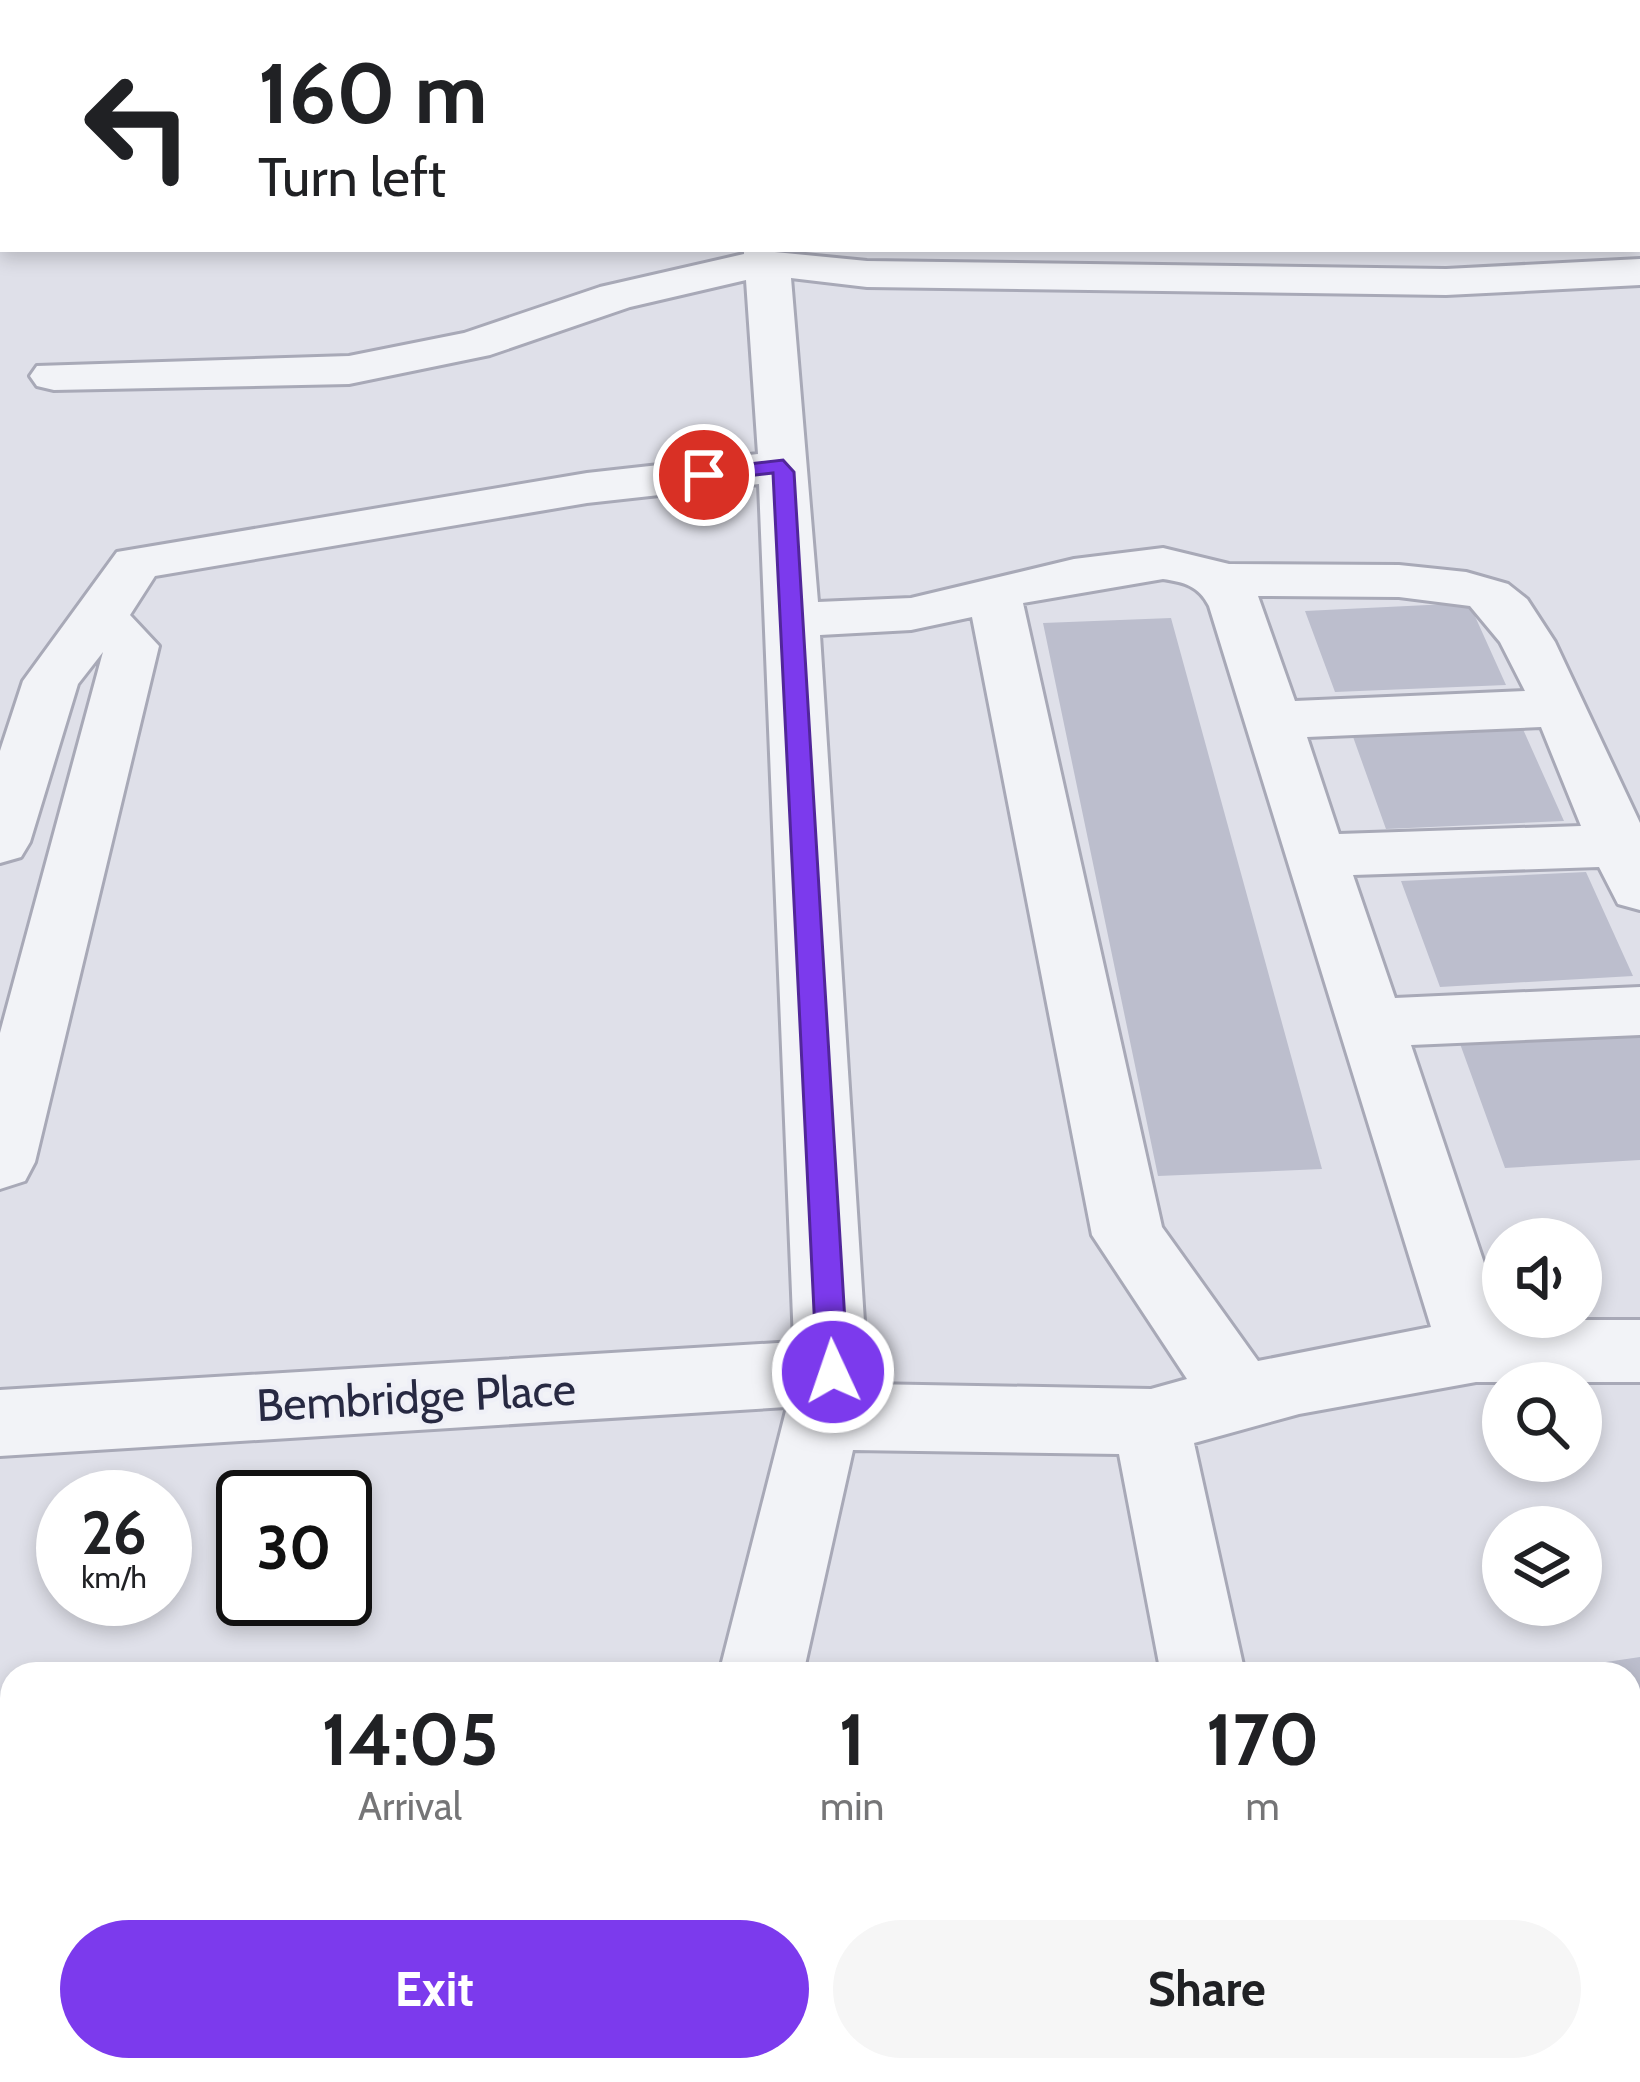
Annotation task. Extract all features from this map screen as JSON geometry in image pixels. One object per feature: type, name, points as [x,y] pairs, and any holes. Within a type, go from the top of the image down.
[{"type":"street","points":[[54,376],[350,370],[475,345],[616,297],[767,256],[867,274],[1446,282],[1640,272]]},
{"type":"street","points":[[764,1662],[828,1394],[792,619],[767,256]]},
{"type":"street","points":[[0,842],[51,681],[101,618],[136,562],[586,488],[783,466]]},
{"type":"street","points":[[792,619],[909,614],[995,598],[1118,563],[1193,565],[1221,580],[1427,584],[1492,595],[1510,615],[1560,709],[1629,868],[1316,855]]},
{"type":"street","points":[[1221,580],[1236,606],[1476,1351]]},
{"type":"street","points":[[995,598],[1128,1234],[1242,1398]]},
{"type":"street","points":[[0,1162],[132,646],[101,618]]},
{"type":"street","points":[[1271,720],[1560,709]]},
{"type":"street","points":[[1370,1023],[1640,1011]]},
{"type":"street","name":"Bembridge Place","points":[[0,1423],[828,1394],[1151,1422],[1299,1382],[1476,1351],[1640,1351]]},
{"type":"street","points":[[1151,1422],[1201,1662]]},
{"type":"building","points":[[1469,603],[1506,685],[1335,692],[1305,611]]},
{"type":"building","points":[[1171,618],[1322,1169],[1158,1176],[1043,623]]},
{"type":"building","points":[[1522,727],[1564,821],[1386,829],[1352,734]]},
{"type":"building","points":[[1586,872],[1633,976],[1440,987],[1401,881]]},
{"type":"building","points":[[1640,1032],[1640,1160],[1505,1168],[1459,1041]]},
{"type":"route","points":[[704,475],[783,466],[784,472],[833,1372]]}]
